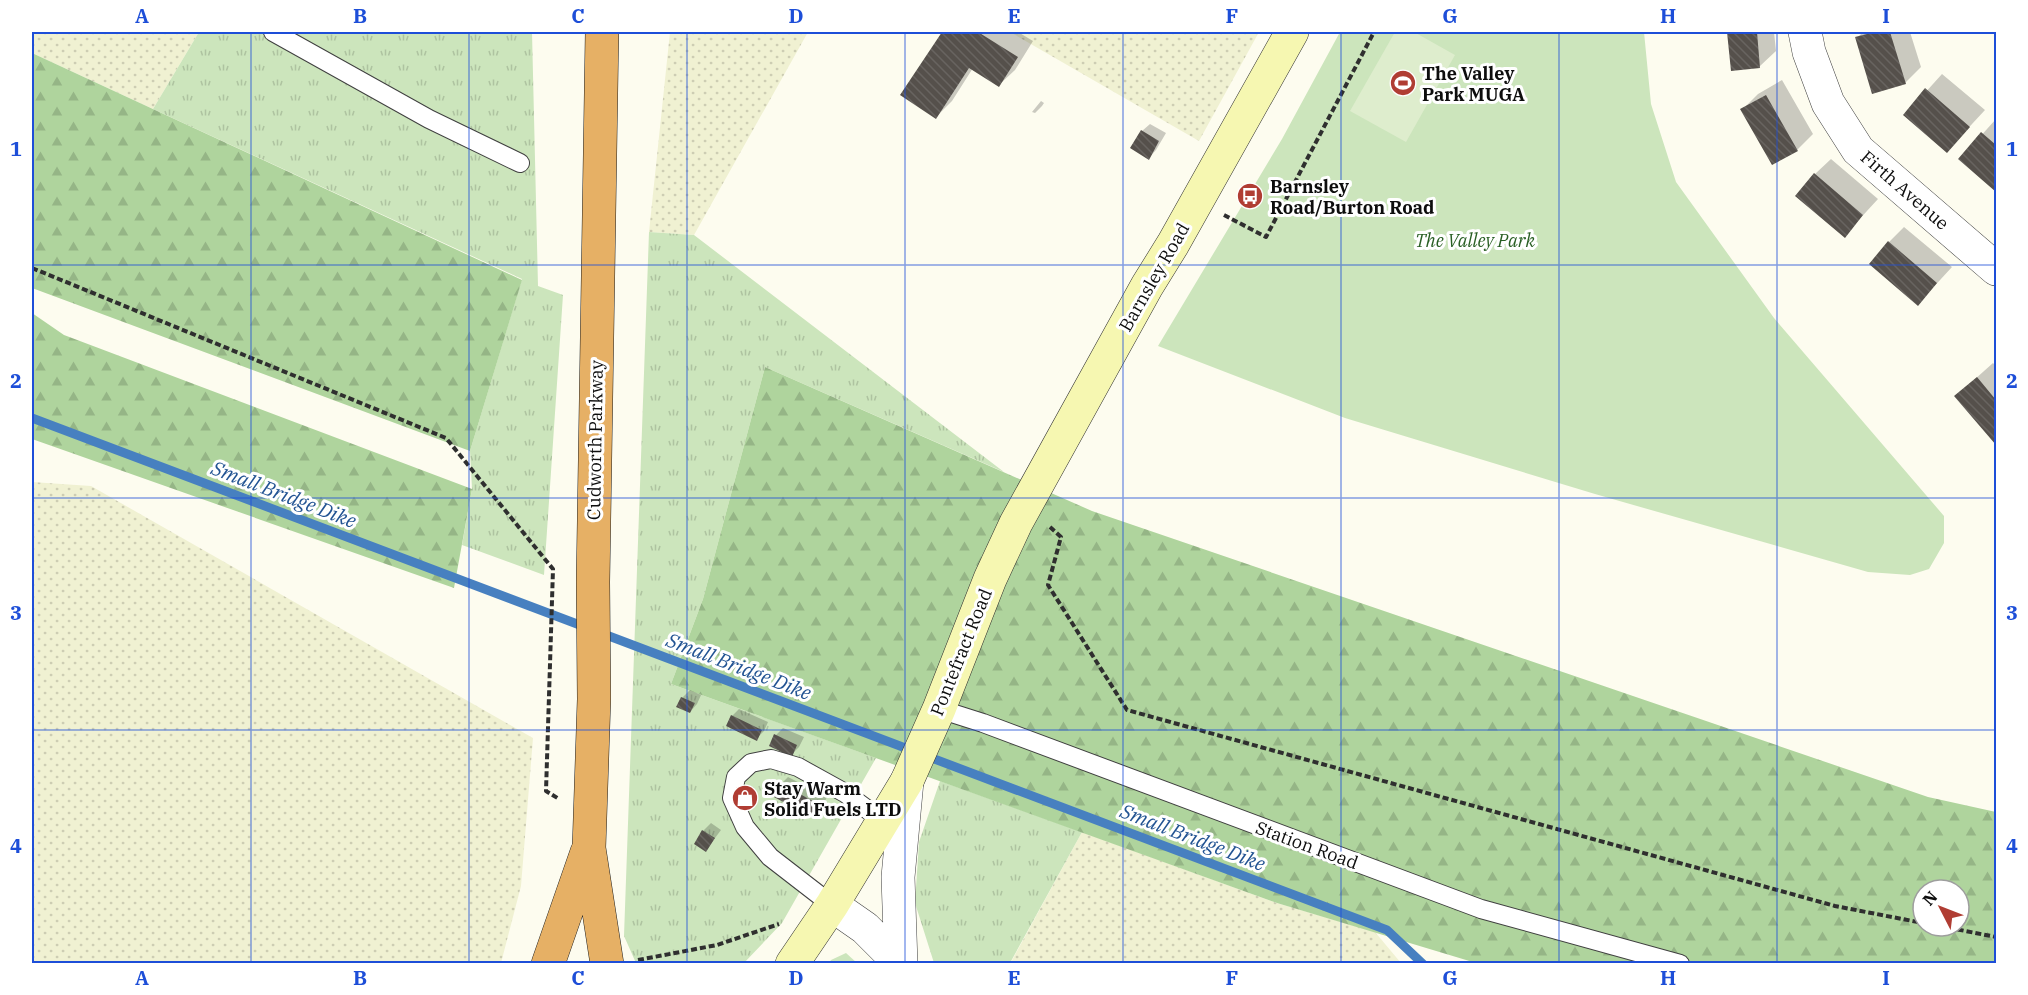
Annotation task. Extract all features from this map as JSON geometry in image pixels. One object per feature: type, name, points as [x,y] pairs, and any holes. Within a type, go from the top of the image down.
[{"type":"highway","name":"Cudworth Parkway","points":[[548,963],[589,833],[594,699],[592,582],[602,32]]},
{"type":"highway","name":"Cudworth Parkway","points":[[589,833],[621,962]]},
{"type":"street","name":"Barnsley Road","points":[[1021,514],[1147,286],[1292,32]]},
{"type":"street","name":"Firth Avenue","points":[[1805,32],[1809,52],[1828,103],[1858,150],[1996,269]]},
{"type":"street","name":"Pontefract Road","points":[[792,963],[832,905],[907,781],[990,579],[1021,514]]},
{"type":"street","name":"Pontefract Road","points":[[901,963],[898,877],[907,781]]},
{"type":"street","name":"Pontefract Road","points":[[832,905],[865,928],[901,963]]},
{"type":"lane","points":[[273,32],[429,119],[520,163]]},
{"type":"lane","name":"Station Road","points":[[934,720],[983,723],[1481,909],[1680,963]]},
{"type":"lane","points":[[832,905],[770,857],[745,827],[732,798],[736,777],[751,763],[771,759],[798,767],[836,788],[883,821]]},
{"type":"path","points":[[1197,200],[1266,237],[1374,32]]},
{"type":"path","points":[[32,268],[446,438],[554,570],[546,790],[589,833]]},
{"type":"path","points":[[1021,514],[1061,537],[1048,585],[1127,710],[1835,906],[1911,921]]},
{"type":"path","points":[[621,962],[717,945],[832,905]]},
{"type":"path","points":[[1971,932],[1996,937]]},
{"type":"green space","points":[[34,32],[199,32],[153,109],[32,53]]},
{"type":"green space","points":[[199,32],[532,32],[538,286],[563,295],[544,575],[462,545],[472,489],[470,451],[522,279],[153,109]]},
{"type":"green space","points":[[670,32],[808,32],[694,235],[649,232]]},
{"type":"green space","points":[[1010,32],[1259,32],[1199,141]]},
{"type":"green space","name":"The Valley Park","points":[[1340,32],[1644,32],[1651,104],[1676,182],[1774,318],[1944,516],[1944,543],[1929,569],[1910,575],[1868,572],[1595,494],[1345,418],[1158,346],[1282,139]]},
{"type":"green space","name":"The Valley Park MUGA","points":[[1395,32],[1414,32],[1455,55],[1406,142],[1350,111]]},
{"type":"green space","points":[[32,53],[522,280],[470,451],[32,288]]},
{"type":"green space","points":[[649,232],[694,235],[1004,472],[765,367],[703,599],[671,684],[876,758],[782,923],[744,963],[636,963],[624,936]]},
{"type":"green space","points":[[32,313],[64,335],[472,489],[454,588],[32,439]]},
{"type":"green space","points":[[765,367],[1092,511],[1928,797],[1996,812],[1996,963],[1476,963],[1277,903],[671,684],[703,599]]},
{"type":"green space","points":[[32,482],[91,486],[533,738],[521,886],[501,963],[32,963]]},
{"type":"green space","points":[[940,781],[1082,832],[1010,963],[934,963],[915,903],[919,842]]},
{"type":"green space","points":[[1082,832],[1277,903],[1375,932],[1401,963],[1010,964]]},
{"type":"green space","points":[[846,953],[857,963],[829,963],[831,960]]},
{"type":"building","points":[[942,32],[978,32],[1018,57],[999,87],[969,68],[936,119],[900,95]]},
{"type":"building","points":[[1727,32],[1757,32],[1760,68],[1731,71]]},
{"type":"building","points":[[1875,32],[1890,32],[1906,84],[1872,94],[1855,37]]},
{"type":"building","points":[[1925,88],[1970,127],[1947,153],[1903,115]]},
{"type":"building","points":[[1766,95],[1798,151],[1772,165],[1740,109]]},
{"type":"building","points":[[1141,130],[1159,141],[1149,160],[1130,148]]},
{"type":"building","points":[[1981,132],[1996,145],[1996,192],[1958,159]]},
{"type":"building","points":[[1814,173],[1863,215],[1845,238],[1795,196]]},
{"type":"building","points":[[1888,241],[1937,283],[1918,306],[1869,264]]},
{"type":"building","points":[[1977,377],[1996,400],[1996,445],[1954,396]]},
{"type":"building","points":[[681,697],[695,703],[690,713],[676,707]]},
{"type":"building","points":[[731,715],[762,730],[757,741],[726,726]]},
{"type":"building","points":[[774,734],[797,745],[792,757],[769,746]]},
{"type":"building","points":[[780,783],[820,805],[814,818],[772,796]]},
{"type":"building","points":[[702,830],[715,838],[706,852],[694,844]]},
{"type":"waterway","name":"Small Bridge Dike","points":[[32,418],[1387,930],[1423,964]]},
{"type":"place","name":"The Valley Park MUGA","points":[[1403,83]]},
{"type":"place","name":"Barnsley Road/Burton Road","points":[[1250,196]]},
{"type":"place","name":"Stay Warm Solid Fuels LTD","points":[[745,798]]}]
